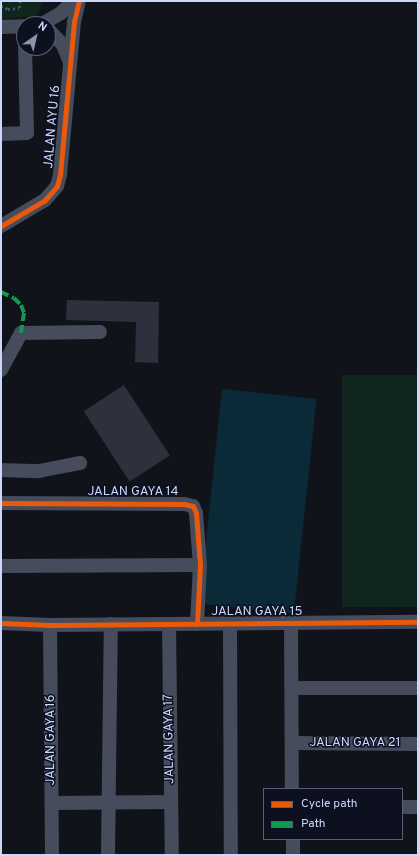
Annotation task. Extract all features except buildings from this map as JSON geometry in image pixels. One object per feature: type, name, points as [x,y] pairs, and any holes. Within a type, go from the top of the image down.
[{"type":"street","points":[[56,16],[73,1]]},
{"type":"street","name":"JALAN AYU 16","points":[[1,226],[45,200],[56,186],[60,175],[74,22],[79,1]]},
{"type":"street","points":[[56,23],[74,22]]},
{"type":"street","points":[[1,27],[16,26]]},
{"type":"street","points":[[56,38],[63,45],[70,64]]},
{"type":"street","points":[[1,134],[27,133],[25,56]]},
{"type":"street","points":[[1,370],[21,333],[100,332]]},
{"type":"street","points":[[1,470],[39,471],[80,463]]},
{"type":"street","name":"JALAN GAYA 14","points":[[1,503],[184,504],[193,506],[196,513],[200,565],[197,624]]},
{"type":"street","points":[[1,566],[200,565]]},
{"type":"street","name":"JALAN GAYA 15","points":[[1,623],[50,625],[418,622]]},
{"type":"street","points":[[292,623],[292,788]]},
{"type":"street","points":[[108,855],[112,624]]},
{"type":"street","name":"JALAN GAYA 17","points":[[169,624],[172,855]]},
{"type":"street","points":[[230,624],[231,855]]},
{"type":"street","name":"JALAN GAYA 16","points":[[50,625],[52,855]]},
{"type":"street","points":[[292,688],[418,688]]},
{"type":"street","name":"JALAN GAYA 21","points":[[292,743],[418,744]]},
{"type":"street","points":[[52,803],[171,802]]},
{"type":"street","points":[[403,807],[418,807]]},
{"type":"street","points":[[293,840],[293,855]]},
{"type":"path","points":[[1,6],[8,9],[19,8],[20,1]]},
{"type":"green space","points":[[1,1],[43,1],[37,16],[16,16],[16,18],[1,19]]},
{"type":"green space","points":[[342,375],[418,375],[418,607],[342,607]]},
{"type":"water","points":[[222,389],[316,399],[294,614],[199,604]]},
{"type":"marked path","points":[[1,292],[14,298],[21,305],[24,313],[21,333]]},
{"type":"cycle path","points":[[1,226],[45,200],[57,186],[60,175],[74,22],[79,1]]},
{"type":"cycle path","points":[[1,503],[184,504],[193,506],[196,513],[200,565],[197,624]]},
{"type":"cycle path","points":[[1,623],[50,625],[418,622]]}]
